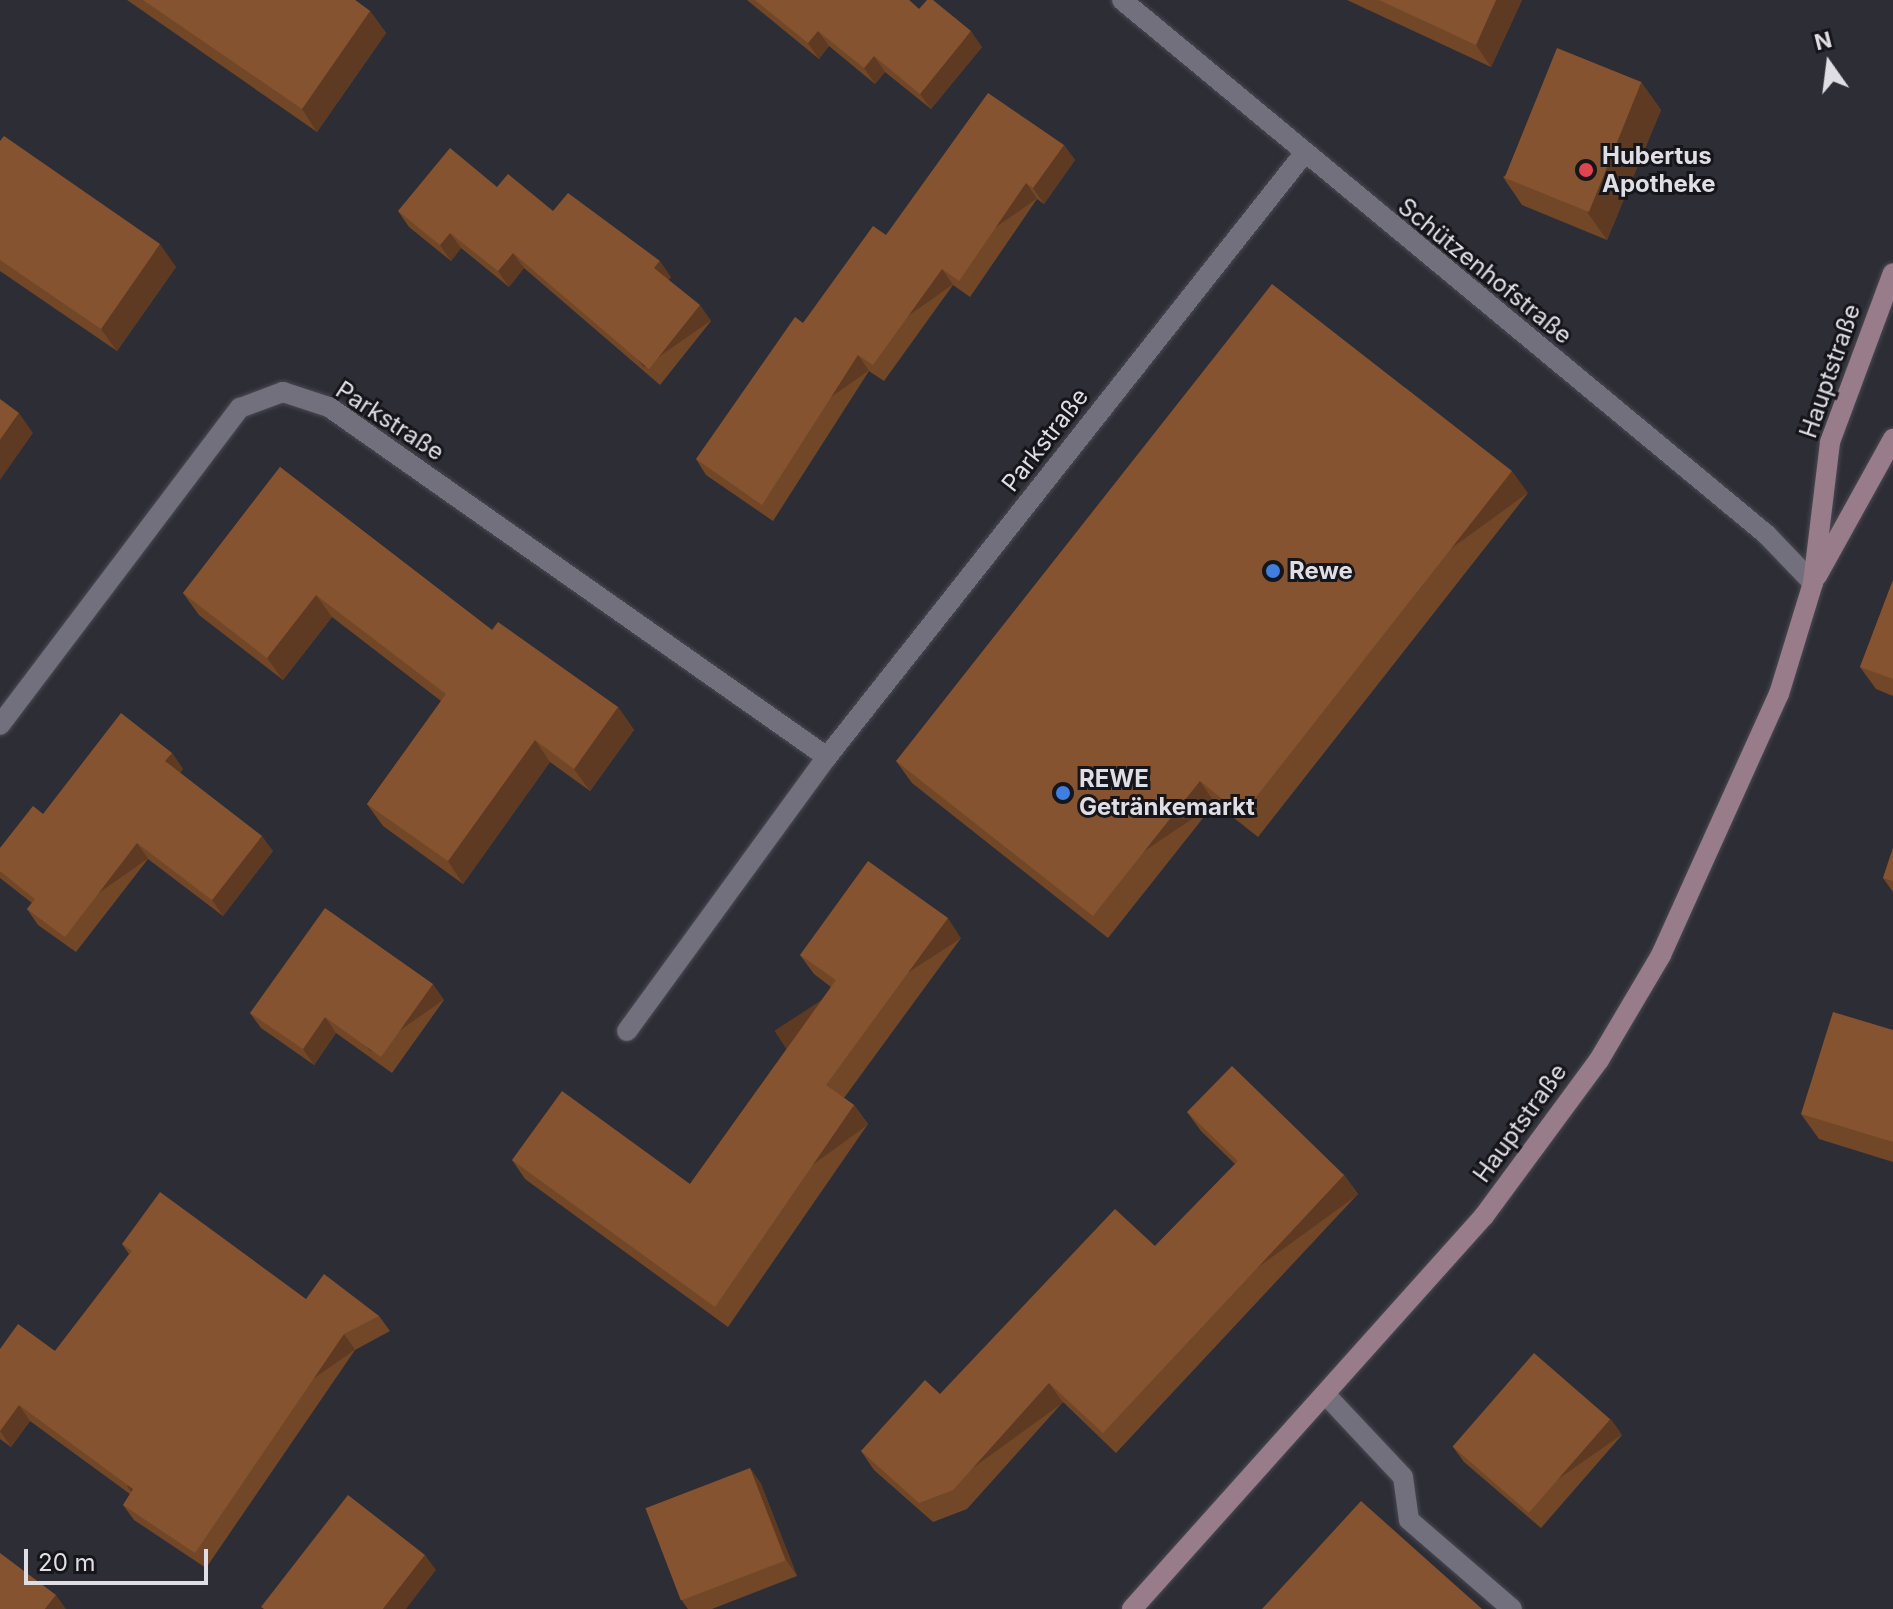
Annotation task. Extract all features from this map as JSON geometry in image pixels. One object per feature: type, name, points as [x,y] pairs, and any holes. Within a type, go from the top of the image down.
[{"type":"main road","name":"Hauptstraße","points":[[1132,1609],[1484,1216],[1622,1020],[1716,847],[1779,694],[1813,583],[1830,442],[1893,273]]},
{"type":"main road","name":"Hauptstraße","points":[[1813,583],[1893,439]]},
{"type":"street","name":"Schützenhofstraße","points":[[1122,0],[1303,155],[1766,534],[1813,583]]},
{"type":"street","name":"Parkstraße","points":[[627,1031],[827,757],[1303,155]]},
{"type":"street","name":"Parkstraße","points":[[0,725],[240,408],[283,392],[329,407],[827,757]]},
{"type":"street","points":[[1326,1395],[1403,1477],[1409,1520],[1512,1609]]},
{"type":"building","points":[[143,0],[355,0],[370,11],[302,109]]},
{"type":"building","points":[[755,0],[909,0],[919,9],[927,0],[933,0],[971,31],[920,94],[874,56],[864,68],[818,31],[808,43]]},
{"type":"building","points":[[1379,0],[1496,0],[1476,45]]},
{"type":"building","points":[[1557,48],[1641,82],[1589,212],[1505,178]]},
{"type":"building","points":[[988,93],[1064,145],[1033,188],[1026,183],[959,281],[942,269],[873,365],[858,355],[762,505],[696,459],[795,317],[803,323],[873,226],[886,235]]},
{"type":"building","points":[[4,136],[160,244],[101,329],[0,260],[0,141]]},
{"type":"building","points":[[450,148],[497,187],[508,174],[553,211],[568,193],[660,261],[654,268],[700,305],[649,369],[513,253],[498,271],[450,233],[440,245],[398,211]]},
{"type":"building","name":"Rewe","points":[[1272,284],[1512,471],[1242,815],[1200,781],[1093,916],[896,761]]},
{"type":"building","points":[[0,399],[19,413],[0,440]]},
{"type":"building","points":[[280,467],[492,630],[498,622],[618,707],[574,769],[535,740],[448,861],[367,804],[446,694],[316,595],[267,658],[183,593]]},
{"type":"building","points":[[1893,580],[1893,679],[1860,667]]},
{"type":"building","points":[[121,713],[172,753],[165,761],[262,836],[212,900],[137,843],[65,937],[27,909],[35,899],[0,871],[0,848],[33,806],[43,814]]},
{"type":"building","points":[[1893,848],[1893,881],[1883,878]]},
{"type":"building","points":[[868,861],[948,918],[826,1085],[854,1105],[715,1307],[512,1160],[562,1091],[690,1184],[836,980],[800,955]]},
{"type":"building","points":[[325,908],[433,984],[381,1057],[325,1017],[303,1049],[250,1013]]},
{"type":"building","points":[[1833,1012],[1893,1030],[1893,1142],[1801,1114]]},
{"type":"building","points":[[1232,1066],[1344,1175],[1103,1433],[1049,1383],[953,1490],[919,1503],[861,1451],[925,1380],[940,1394],[1115,1209],[1155,1246],[1238,1161],[1187,1112]]},
{"type":"building","points":[[160,1192],[306,1299],[324,1274],[379,1316],[344,1334],[195,1553],[123,1505],[133,1489],[19,1405],[0,1431],[0,1349],[18,1324],[55,1351],[132,1251],[122,1244]]},
{"type":"building","points":[[1534,1353],[1610,1419],[1529,1513],[1453,1447]]},
{"type":"building","points":[[750,1468],[785,1560],[681,1601],[645,1508]]},
{"type":"building","points":[[348,1495],[425,1555],[383,1609],[261,1607]]},
{"type":"building","points":[[1361,1501],[1482,1609],[1262,1609]]},
{"type":"building","points":[[0,1553],[56,1595],[45,1609],[0,1609]]},
{"type":"place","name":"Hubertus Apotheke","points":[[1586,170]]},
{"type":"place","name":"Rewe","points":[[1273,571]]},
{"type":"place","name":"REWE Getränkemarkt","points":[[1063,793]]}]
